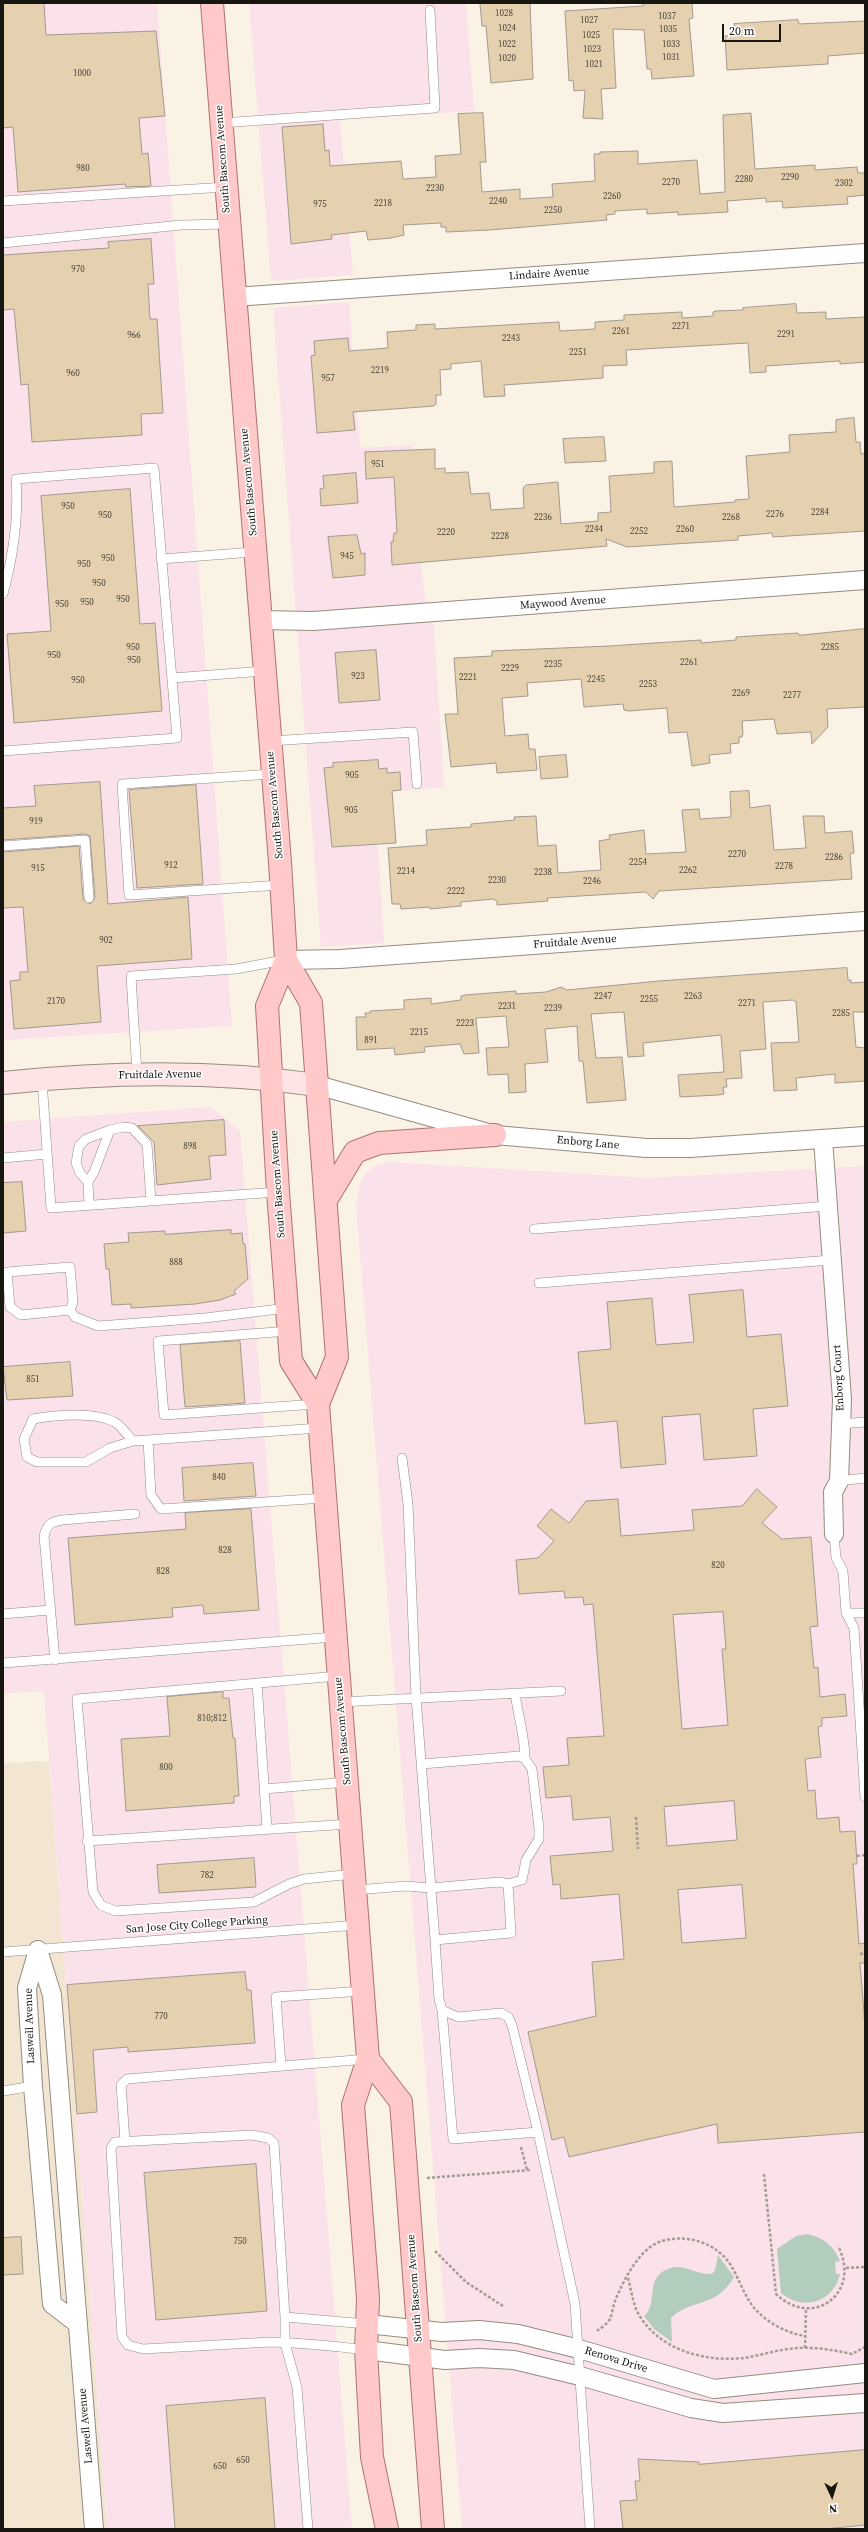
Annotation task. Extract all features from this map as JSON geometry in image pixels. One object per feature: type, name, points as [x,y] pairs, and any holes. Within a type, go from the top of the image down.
[{"type":"main road","name":"South Bascom Avenue","points":[[212,3],[286,960],[267,1006],[273,1079],[278,1192],[291,1361],[318,1404]]},
{"type":"main road","name":"South Bascom Avenue","points":[[286,960],[311,1003],[337,1357],[318,1404],[368,2058],[353,2105],[368,2298],[366,2350],[372,2457],[387,2529]]},
{"type":"main road","points":[[326,1200],[355,1152],[379,1142],[495,1135]]},
{"type":"main road","name":"South Bascom Avenue","points":[[368,2058],[401,2102],[433,2529]]},
{"type":"street","name":"Lindaire Avenue","points":[[234,297],[865,253]]},
{"type":"street","name":"Maywood Avenue","points":[[260,620],[315,621],[865,580]]},
{"type":"street","name":"Fruitdale Avenue","points":[[286,960],[340,959],[865,921]]},
{"type":"street","name":"Fruitdale Avenue","points":[[3,1083],[137,1075],[200,1074],[273,1079],[317,1085]]},
{"type":"street","name":"Enborg Lane","points":[[317,1085],[495,1135],[653,1148],[690,1148],[865,1136]]},
{"type":"street","name":"Enborg Court","points":[[823,1139],[842,1399],[839,1481],[833,1492],[834,1534]]},
{"type":"street","name":"Laswell Avenue","points":[[38,1950],[27,1988],[33,2086],[52,2304],[78,2324]]},
{"type":"street","name":"Laswell Avenue","points":[[38,1950],[52,1995],[94,2529]]},
{"type":"street","name":"Renova Drive","points":[[367,2324],[442,2332],[479,2330],[518,2334],[579,2349],[714,2388],[865,2373]]},
{"type":"street","points":[[366,2350],[445,2360],[479,2358],[514,2360],[580,2376],[691,2408],[723,2413],[865,2403]]},
{"type":"lane","points":[[221,123],[435,108],[430,10]]},
{"type":"lane","points":[[3,201],[226,187]]},
{"type":"lane","points":[[3,243],[181,225],[228,224]]},
{"type":"lane","points":[[3,594],[10,571],[18,504],[16,479],[154,468],[177,738],[3,751]]},
{"type":"lane","points":[[162,559],[254,552]]},
{"type":"lane","points":[[172,678],[264,671]]},
{"type":"lane","points":[[269,742],[413,732],[417,784]]},
{"type":"lane","points":[[272,774],[122,784],[129,894],[281,885]]},
{"type":"lane","points":[[3,846],[85,840],[89,898]]},
{"type":"lane","points":[[137,1075],[131,976],[236,969],[286,960]]},
{"type":"lane","points":[[42,1080],[51,1208],[278,1192]]},
{"type":"lane","points":[[88,1182],[80,1173],[76,1163],[79,1146],[86,1139],[110,1130],[123,1127],[132,1128],[147,1144],[151,1201]]},
{"type":"lane","points":[[89,1206],[88,1182],[94,1172],[110,1130]]},
{"type":"lane","points":[[3,1158],[47,1154]]},
{"type":"lane","points":[[534,1229],[828,1206]]},
{"type":"lane","points":[[539,1283],[831,1260]]},
{"type":"lane","points":[[70,1267],[73,1302],[70,1310],[21,1315],[10,1307],[7,1272],[70,1267]]},
{"type":"lane","points":[[70,1310],[75,1318],[98,1326],[205,1318],[287,1308]]},
{"type":"lane","points":[[289,1331],[158,1341],[164,1416],[318,1404]]},
{"type":"lane","points":[[133,1441],[116,1423],[84,1415],[56,1414],[33,1419],[24,1439],[27,1457],[37,1462],[86,1462],[110,1448],[133,1441],[320,1428]]},
{"type":"lane","points":[[841,1424],[865,1422]]},
{"type":"lane","points":[[148,1440],[151,1496],[161,1509],[324,1498]]},
{"type":"lane","points":[[402,1458],[408,1504],[416,1697],[435,1940],[438,1999],[442,2010],[453,2139],[538,2132]]},
{"type":"lane","points":[[839,1481],[865,1478]]},
{"type":"lane","points":[[55,1660],[44,1536],[51,1523],[135,1514]]},
{"type":"lane","name":"Enborg Court","points":[[834,1534],[836,1558],[843,1571],[846,1614]]},
{"type":"lane","points":[[3,1614],[50,1610]]},
{"type":"lane","points":[[865,1613],[846,1614],[854,1628],[865,1797]]},
{"type":"lane","points":[[3,1663],[335,1637]]},
{"type":"lane","points":[[338,1676],[77,1699],[87,1841],[93,1892],[101,1905],[115,1911],[254,1902],[289,1884],[304,1879],[430,1888],[498,1882],[508,1884],[522,1880],[526,1860],[538,1839],[539,1828],[532,1769],[525,1759],[519,1756],[422,1764]]},
{"type":"lane","points":[[257,1683],[267,1829]]},
{"type":"lane","points":[[340,1702],[416,1697],[561,1691]]},
{"type":"lane","points":[[515,1693],[518,1720],[525,1740],[525,1759]]},
{"type":"lane","points":[[264,1789],[347,1782]]},
{"type":"lane","points":[[87,1841],[350,1824]]},
{"type":"lane","points":[[435,1940],[510,1933],[508,1884]]},
{"type":"lane","name":"San Jose City College Parking","points":[[3,1952],[358,1925]]},
{"type":"lane","points":[[281,2066],[276,1997],[363,1991]]},
{"type":"lane","points":[[442,2010],[458,2017],[501,2013],[508,2017],[538,2132],[575,2304],[590,2529]]},
{"type":"lane","points":[[125,2141],[121,2085],[127,2079],[368,2058]]},
{"type":"lane","points":[[3,2091],[33,2086]]},
{"type":"lane","points":[[308,2529],[297,2387],[285,2343],[285,2317],[274,2143],[268,2138],[252,2135],[115,2142],[111,2148],[122,2337],[128,2345],[143,2349],[285,2343],[366,2350]]},
{"type":"lane","points":[[285,2317],[367,2324]]},
{"type":"path","points":[[636,1817],[638,1849]]},
{"type":"path","points":[[857,1856],[865,1855]]},
{"type":"path","points":[[860,1954],[865,1953]]},
{"type":"path","points":[[520,2142],[527,2170]]},
{"type":"path","points":[[427,2178],[534,2170]]},
{"type":"path","points":[[764,2174],[776,2294],[785,2303],[806,2309],[821,2306],[835,2297],[845,2279],[846,2268],[838,2246]]},
{"type":"path","points":[[597,2331],[610,2320],[615,2300],[636,2261],[647,2249],[660,2242],[675,2238],[693,2239],[719,2252],[730,2264],[754,2308],[770,2323],[805,2336]]},
{"type":"path","points":[[435,2251],[466,2282],[504,2306]]},
{"type":"path","points":[[846,2268],[865,2267]]},
{"type":"path","points":[[628,2278],[639,2315],[666,2342],[683,2351],[700,2357],[724,2359],[805,2348],[835,2350],[852,2354],[865,2347]]},
{"type":"path","points":[[805,2348],[806,2309]]},
{"type":"shaded area","points":[[3,3],[157,3],[232,1026],[3,1040]]},
{"type":"shaded area","points":[[249,3],[466,3],[474,111],[340,120],[353,275],[271,281]]},
{"type":"shaded area","points":[[349,302],[360,448],[412,445],[424,593],[434,628],[444,787],[375,793],[384,943],[321,947],[273,308]]},
{"type":"shaded area","points":[[211,1107],[240,1131],[352,2529],[107,2529],[44,1691],[3,1694],[3,1122]]},
{"type":"shaded area","points":[[390,1162],[649,1178],[865,1166],[865,2529],[462,2529],[356,1204],[360,1184],[366,1173],[377,1165]]},
{"type":"shaded area","points":[[49,1761],[107,2529],[3,2529],[3,1763]]},
{"type":"green space","points":[[807,2234],[823,2240],[831,2246],[840,2261],[835,2262],[836,2274],[840,2274],[831,2291],[824,2297],[808,2303],[790,2299],[781,2293],[777,2249],[796,2236]]},
{"type":"green space","points":[[718,2255],[734,2277],[719,2294],[711,2299],[687,2307],[671,2318],[672,2342],[654,2329],[644,2316],[648,2312],[650,2306],[657,2276],[669,2268],[675,2267],[681,2267],[705,2274],[712,2274],[715,2270]]},
{"type":"building","points":[[3,3],[44,3],[46,35],[156,31],[165,116],[139,118],[142,154],[148,153],[151,186],[126,187],[125,184],[18,192],[13,127],[3,128]]},
{"type":"building","points":[[530,3],[533,79],[491,83],[486,26],[482,26],[480,4]]},
{"type":"building","points":[[643,3],[692,3],[693,18],[689,19],[694,76],[652,79],[651,69],[647,69],[644,30],[613,29],[616,88],[601,89],[603,119],[583,118],[585,90],[574,91],[573,80],[569,81],[565,11],[643,6]]},
{"type":"building","points":[[798,20],[799,24],[865,21],[865,53],[828,56],[828,64],[727,70],[725,36],[735,35],[734,24]]},
{"type":"building","points":[[483,113],[486,162],[480,162],[482,192],[520,189],[520,199],[553,197],[552,184],[595,181],[594,154],[600,154],[600,152],[638,151],[638,164],[697,160],[700,194],[725,192],[723,115],[751,113],[755,169],[815,165],[815,170],[857,167],[858,173],[865,173],[865,195],[847,197],[848,204],[783,208],[782,201],[766,202],[766,198],[727,201],[728,212],[678,215],[678,212],[647,214],[647,209],[615,211],[615,214],[606,215],[607,220],[490,230],[446,232],[446,227],[441,227],[441,223],[403,225],[404,235],[391,238],[368,240],[366,231],[331,235],[332,239],[291,244],[282,127],[323,124],[325,151],[329,150],[330,166],[401,161],[403,179],[436,177],[435,156],[461,154],[458,114]]},
{"type":"building","points":[[151,239],[154,284],[148,284],[150,319],[157,319],[163,413],[141,414],[142,435],[32,442],[28,384],[21,385],[14,309],[3,310],[3,255],[109,248],[108,242]]},
{"type":"building","points":[[796,304],[797,313],[826,312],[826,319],[865,317],[865,362],[840,364],[840,361],[766,366],[766,372],[750,373],[748,343],[626,350],[627,365],[603,366],[603,378],[504,385],[505,396],[484,397],[481,361],[451,364],[451,369],[440,370],[441,395],[436,395],[436,404],[434,406],[353,412],[355,430],[317,433],[311,356],[315,355],[314,341],[348,338],[349,351],[388,348],[387,332],[416,330],[416,325],[435,324],[435,329],[559,322],[560,331],[595,329],[595,322],[624,320],[624,315],[682,312],[682,318],[713,316],[713,312],[716,311],[743,310],[743,308]]},
{"type":"building","points":[[854,418],[856,442],[860,442],[861,454],[865,453],[865,531],[773,537],[772,533],[738,536],[738,540],[627,547],[606,539],[607,546],[392,565],[391,542],[393,542],[394,533],[397,533],[394,477],[366,479],[365,452],[435,449],[435,469],[445,468],[445,473],[468,472],[471,494],[489,493],[491,510],[524,508],[523,488],[526,485],[558,482],[561,524],[598,521],[598,513],[611,512],[609,476],[654,473],[654,462],[672,461],[674,507],[735,502],[735,500],[749,499],[746,456],[790,452],[789,435],[836,432],[836,420]]},
{"type":"building","points":[[604,437],[606,461],[565,463],[563,439]]},
{"type":"building","points":[[356,473],[358,503],[321,506],[320,489],[324,488],[323,476]]},
{"type":"building","points":[[130,489],[140,624],[155,623],[162,711],[14,723],[7,634],[51,631],[41,496]]},
{"type":"building","points":[[357,535],[361,554],[365,553],[365,575],[333,578],[328,537]]},
{"type":"building","points":[[865,629],[865,707],[827,709],[828,727],[812,744],[811,732],[777,734],[774,719],[742,721],[742,737],[739,737],[739,743],[730,744],[731,753],[709,755],[710,763],[692,766],[687,732],[669,733],[667,708],[629,711],[624,710],[623,704],[584,707],[581,679],[527,683],[528,696],[502,698],[505,736],[528,734],[529,749],[535,749],[537,770],[497,773],[496,763],[451,767],[445,714],[458,714],[454,658],[492,656],[492,651],[701,640],[701,643],[736,640],[736,637],[798,633],[799,635]]},
{"type":"building","points":[[376,650],[380,700],[339,703],[335,653]]},
{"type":"building","points":[[566,755],[568,777],[541,779],[539,757]]},
{"type":"building","points":[[378,760],[379,769],[387,768],[387,773],[400,772],[401,790],[392,791],[396,843],[332,847],[324,768],[333,767],[333,763]]},
{"type":"building","points":[[100,782],[108,904],[188,897],[192,959],[97,966],[101,1022],[14,1029],[10,981],[20,980],[20,972],[28,972],[23,907],[3,908],[3,852],[79,846],[83,899],[90,904],[95,898],[90,836],[85,834],[3,840],[3,808],[36,806],[34,786]]},
{"type":"building","points":[[196,785],[203,884],[137,888],[129,790]]},
{"type":"building","points":[[749,791],[750,808],[770,805],[774,850],[806,848],[803,816],[824,816],[825,833],[852,831],[854,853],[850,854],[852,879],[659,891],[653,899],[646,892],[547,898],[548,901],[497,905],[497,901],[493,899],[461,902],[461,906],[430,909],[430,907],[401,909],[400,904],[392,904],[388,848],[427,845],[426,830],[471,827],[471,824],[515,820],[514,817],[536,816],[538,846],[556,845],[558,873],[601,870],[599,841],[610,839],[609,835],[644,830],[646,854],[686,852],[682,810],[699,809],[700,819],[731,817],[730,792]]},
{"type":"building","points":[[847,968],[848,980],[851,980],[851,983],[865,982],[865,1012],[853,1012],[856,1047],[865,1048],[865,1081],[835,1083],[835,1074],[796,1078],[797,1090],[774,1091],[771,1043],[799,1042],[796,1002],[793,1000],[763,1002],[766,1049],[740,1051],[742,1078],[726,1079],[727,1087],[723,1087],[724,1094],[718,1095],[680,1097],[678,1075],[724,1072],[721,1035],[643,1043],[644,1056],[628,1057],[624,1012],[591,1014],[596,1058],[622,1057],[626,1100],[587,1103],[583,1061],[579,1061],[577,1026],[545,1029],[548,1062],[525,1064],[526,1092],[509,1093],[508,1074],[488,1075],[486,1048],[509,1047],[506,1016],[476,1018],[479,1053],[464,1054],[460,1044],[424,1047],[425,1052],[395,1055],[394,1048],[357,1050],[356,1017],[366,1017],[365,1013],[370,1013],[370,1011],[404,1009],[404,1000],[431,998],[431,1004],[461,1000],[461,996],[465,995],[516,991],[516,994],[546,992],[561,987],[567,990],[659,981]]},
{"type":"building","points":[[224,1120],[226,1155],[209,1156],[211,1179],[157,1185],[154,1142],[138,1126]]},
{"type":"building","points":[[22,1182],[26,1231],[3,1233],[3,1183]]},
{"type":"building","points":[[231,1230],[231,1234],[242,1233],[243,1244],[245,1244],[248,1279],[234,1291],[236,1294],[220,1300],[195,1304],[131,1308],[131,1304],[112,1305],[109,1269],[106,1269],[104,1244],[129,1242],[128,1233],[165,1231],[165,1234]]},
{"type":"building","points":[[743,1290],[747,1337],[781,1334],[788,1406],[753,1409],[757,1456],[704,1460],[700,1414],[662,1417],[666,1464],[621,1468],[617,1421],[585,1424],[578,1352],[611,1349],[607,1302],[652,1298],[656,1345],[694,1342],[689,1295]]},
{"type":"building","points":[[240,1341],[245,1403],[185,1407],[180,1345]]},
{"type":"building","points":[[70,1362],[73,1396],[7,1400],[3,1367]]},
{"type":"building","points":[[253,1463],[256,1496],[184,1501],[182,1468]]},
{"type":"building","points":[[757,1489],[777,1507],[762,1523],[782,1539],[811,1537],[818,1626],[810,1627],[814,1668],[818,1667],[820,1697],[845,1694],[847,1716],[822,1718],[822,1726],[818,1727],[821,1757],[805,1759],[808,1791],[815,1790],[817,1819],[839,1817],[840,1832],[855,1831],[857,1864],[853,1864],[859,1944],[865,1943],[865,1963],[860,1963],[865,2025],[865,2132],[718,2143],[717,2124],[569,2157],[564,2137],[552,2140],[528,2032],[596,2016],[592,1962],[624,1959],[619,1894],[561,1899],[560,1884],[553,1885],[550,1856],[613,1851],[610,1817],[573,1820],[571,1796],[546,1798],[543,1767],[569,1765],[567,1738],[604,1736],[593,1604],[584,1605],[583,1597],[565,1598],[564,1591],[519,1594],[516,1560],[538,1558],[554,1541],[537,1526],[551,1509],[569,1523],[586,1501],[618,1499],[621,1536],[694,1530],[692,1510],[742,1506]],"holes":[[[723,1612],[726,1649],[722,1649],[728,1725],[682,1729],[673,1615]],[[734,1801],[737,1840],[667,1846],[664,1807]],[[742,1885],[746,1938],[682,1943],[678,1890]]]},
{"type":"building","points":[[251,1509],[259,1610],[204,1614],[203,1605],[172,1608],[173,1617],[75,1625],[68,1538],[186,1529],[185,1513]]},
{"type":"building","points":[[223,1692],[223,1698],[229,1698],[233,1738],[235,1738],[239,1796],[234,1796],[234,1803],[126,1811],[121,1739],[170,1736],[167,1697]]},
{"type":"building","points":[[254,1858],[256,1887],[159,1893],[157,1865]]},
{"type":"building","points":[[245,1972],[247,1990],[251,1990],[255,2043],[128,2052],[128,2047],[93,2050],[97,2112],[77,2114],[67,1985]]},
{"type":"building","points":[[256,2164],[267,2311],[156,2320],[144,2173]]},
{"type":"building","points":[[21,2237],[23,2274],[3,2275],[3,2238]]},
{"type":"building","points":[[265,2398],[275,2529],[175,2529],[166,2406]]},
{"type":"building","points":[[865,2450],[865,2525],[825,2529],[623,2529],[620,2501],[637,2500],[635,2481],[640,2481],[638,2459],[699,2462],[699,2464]]}]
